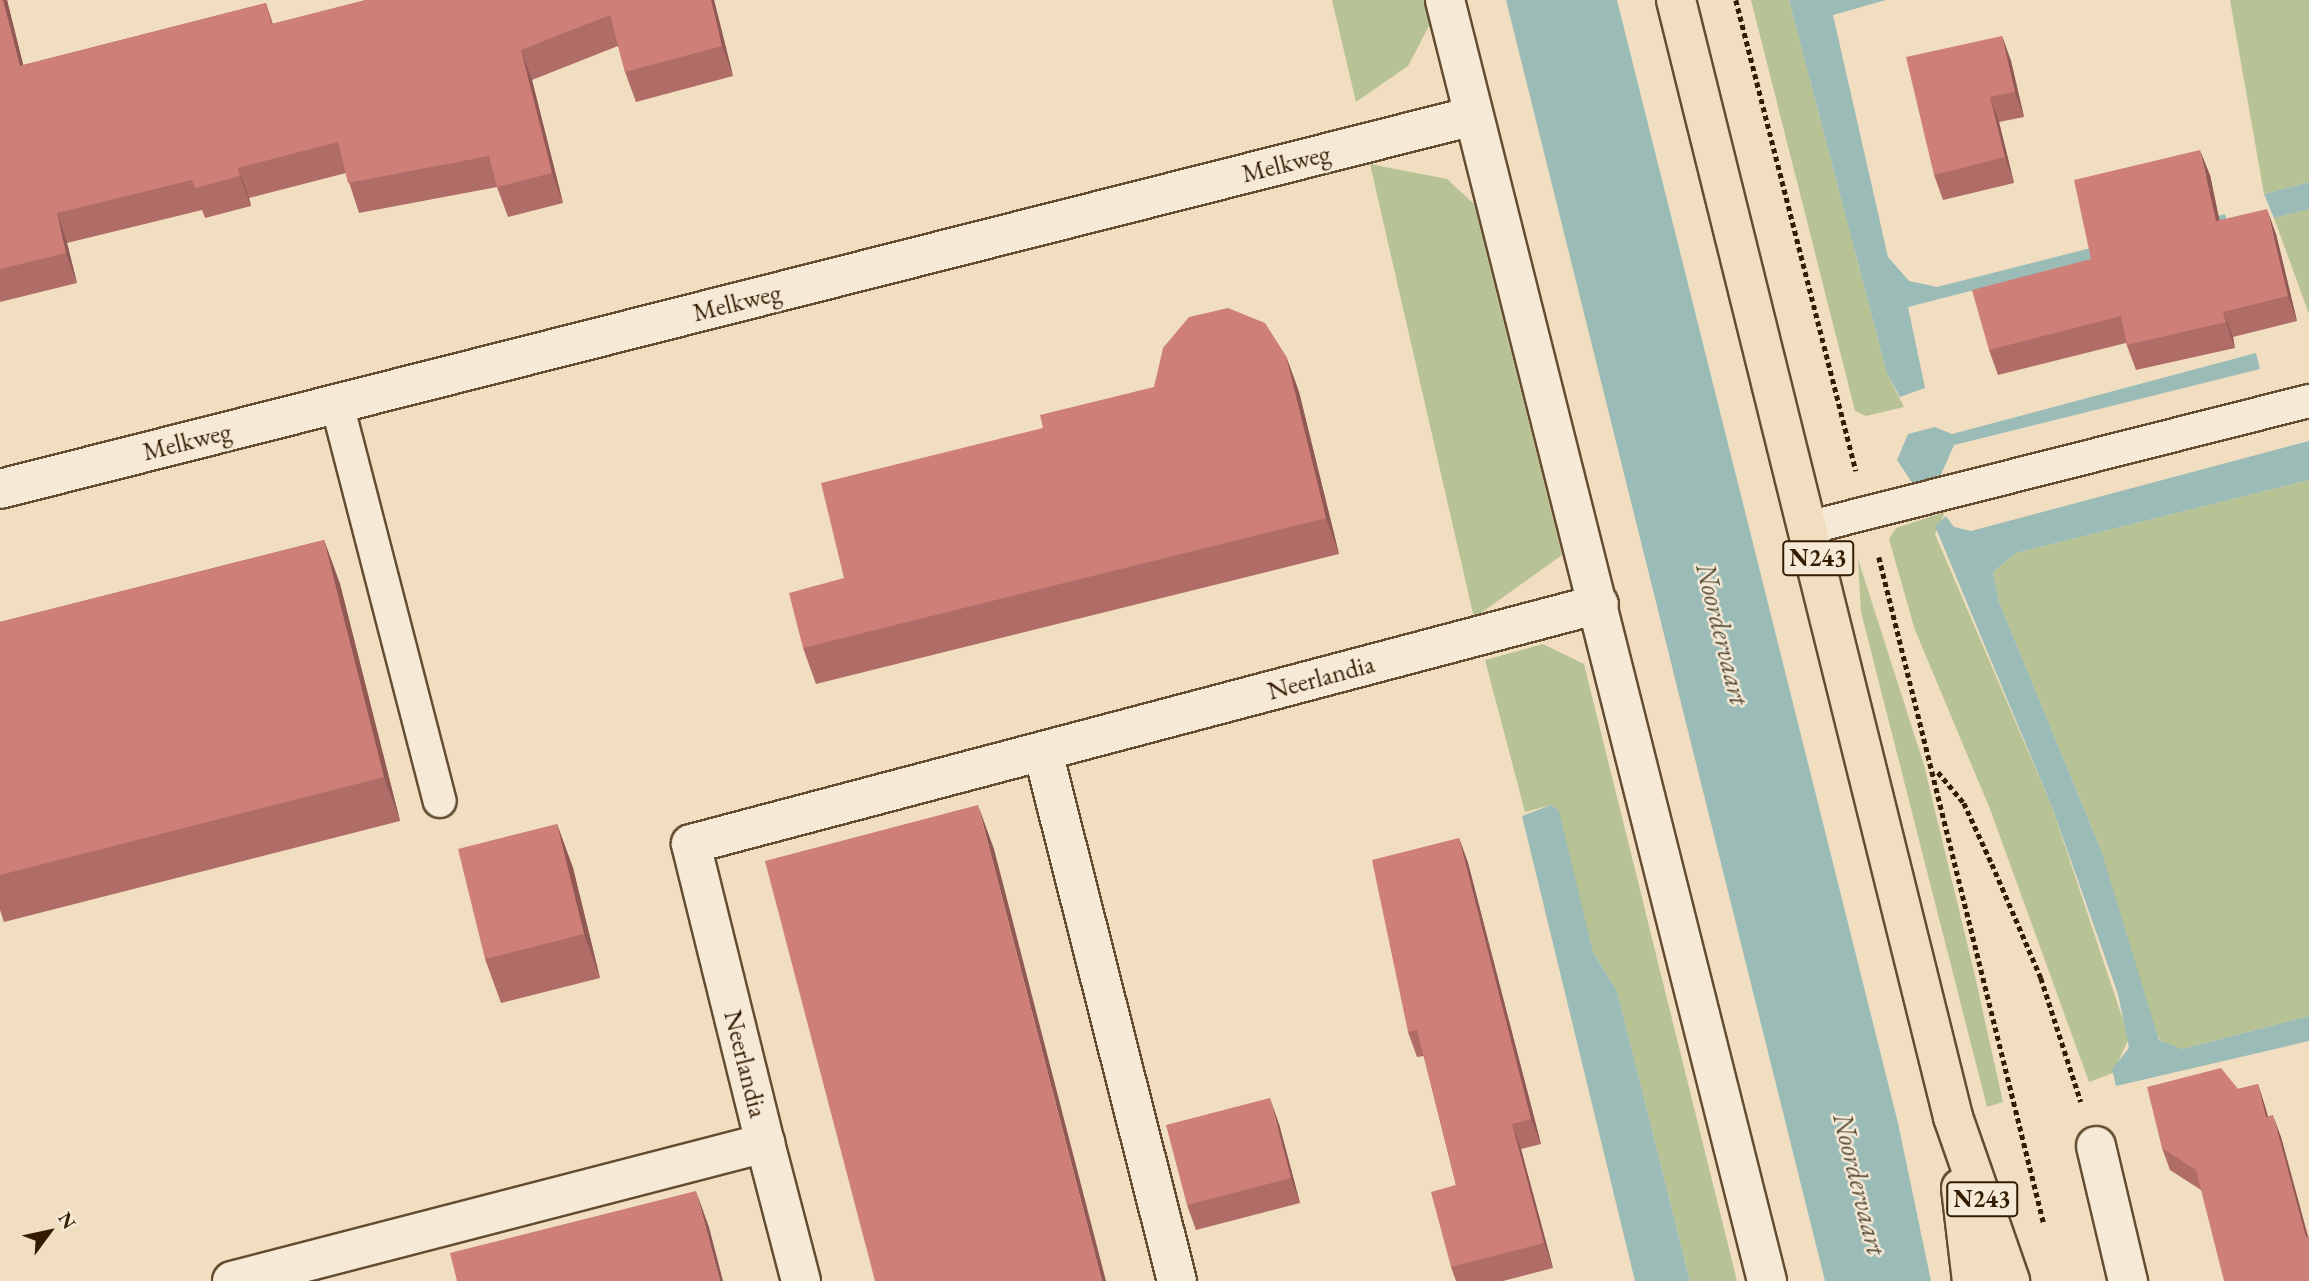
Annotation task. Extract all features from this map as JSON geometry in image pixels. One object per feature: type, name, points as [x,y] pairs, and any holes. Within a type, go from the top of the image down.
[{"type":"main road","name":"N243","points":[[1676,0],[1811,527],[1953,1117],[2010,1281]]},
{"type":"main road","name":"N243","points":[[1953,1117],[1972,1281]]},
{"type":"street","points":[[1444,0],[1599,604],[1767,1281]]},
{"type":"street","name":"Melkweg","points":[[0,489],[1474,116]]},
{"type":"street","name":"Neerlandia","points":[[232,1281],[765,1143],[691,844],[1599,604]]},
{"type":"street","points":[[1043,752],[1177,1281]]},
{"type":"street","points":[[765,1143],[801,1281]]},
{"type":"street","points":[[2096,1146],[2128,1281]]},
{"type":"lane","points":[[1811,527],[2309,401]]},
{"type":"lane","points":[[337,404],[440,801]]},
{"type":"path","points":[[1937,771],[1964,803],[2041,978],[2096,1146]]},
{"type":"path","points":[[2020,1109],[2045,1228]]},
{"type":"green space","points":[[1332,0],[1424,0],[1430,24],[1408,66],[1356,102]]},
{"type":"green space","points":[[1751,0],[1789,0],[1887,374],[1904,407],[1866,416],[1855,411]]},
{"type":"green space","points":[[2230,0],[2309,0],[2309,182],[2264,194]]},
{"type":"green space","points":[[1370,164],[1447,179],[1474,204],[1562,555],[1474,618]]},
{"type":"green space","points":[[2309,209],[2309,314],[2274,218]]},
{"type":"green space","points":[[2309,480],[2309,1016],[2182,1049],[2164,1046],[2153,1029],[2101,850],[1999,602],[1993,572],[2016,553]]},
{"type":"green space","points":[[1945,512],[1935,534],[2052,807],[2129,1038],[2113,1073],[2089,1082],[1990,809],[1915,630],[1889,539],[1896,528]]},
{"type":"green space","points":[[1858,559],[1924,765],[1975,976],[2003,1102],[1987,1107],[1861,612]]},
{"type":"green space","points":[[1543,644],[1584,664],[1737,1281],[1690,1281],[1617,991],[1593,952],[1551,805],[1525,812],[1485,660]]},
{"type":"water","name":"Noordervaart","points":[[1506,0],[1617,0],[1898,1123],[1931,1281],[1825,1281]]},
{"type":"water","points":[[1789,0],[1886,0],[1833,15],[1888,257],[1909,281],[1937,287],[2225,214],[2228,225],[1908,307],[1925,388],[1900,397],[1887,374]]},
{"type":"water","points":[[2309,182],[2309,209],[2274,218],[2264,194]]},
{"type":"water","points":[[2256,353],[2260,369],[1954,445],[1939,479],[1915,487],[1897,460],[1908,434],[1935,427],[1952,434]]},
{"type":"water","points":[[2309,441],[2309,480],[2016,553],[1993,572],[1999,602],[2101,850],[2159,1040],[2182,1049],[2309,1016],[2309,1041],[2116,1086],[2112,1069],[2129,1048],[2118,994],[2052,807],[1935,526],[1946,516],[1954,527],[1971,531]]},
{"type":"water","points":[[1551,805],[1559,811],[1593,952],[1617,991],[1690,1281],[1635,1281],[1522,816]]},
{"type":"building","points":[[0,0],[3,0],[20,66],[266,3],[271,24],[366,0],[711,0],[722,46],[625,72],[610,15],[521,50],[552,173],[497,187],[489,156],[348,183],[338,142],[238,168],[240,176],[195,188],[192,180],[57,213],[66,253],[0,269]]},
{"type":"building","points":[[2002,36],[2015,92],[1990,97],[2005,157],[1934,175],[1906,57]]},
{"type":"building","points":[[2200,150],[2216,221],[2267,209],[2288,296],[2223,312],[2226,322],[2127,345],[2121,316],[1989,350],[1972,290],[2091,259],[2074,180]]},
{"type":"building","points":[[1228,308],[1265,323],[1286,356],[1326,518],[803,648],[789,593],[844,578],[821,483],[1043,428],[1040,415],[1154,387],[1163,348],[1189,317]]},
{"type":"building","points":[[324,540],[384,777],[0,875],[0,622]]},
{"type":"building","points":[[978,805],[1102,1281],[875,1281],[765,861]]},
{"type":"building","points":[[557,824],[584,934],[485,959],[458,849]]},
{"type":"building","points":[[1459,838],[1531,1119],[1512,1124],[1544,1243],[1451,1267],[1431,1192],[1456,1185],[1417,1030],[1408,1032],[1372,860]]},
{"type":"building","points":[[2221,1068],[2238,1089],[2258,1084],[2266,1117],[2273,1115],[2306,1237],[2309,1236],[2309,1281],[2224,1281],[2196,1170],[2162,1148],[2147,1087]]},
{"type":"building","points":[[1270,1098],[1291,1178],[1187,1205],[1166,1125]]},
{"type":"building","points":[[696,1191],[720,1281],[457,1281],[450,1253]]}]
